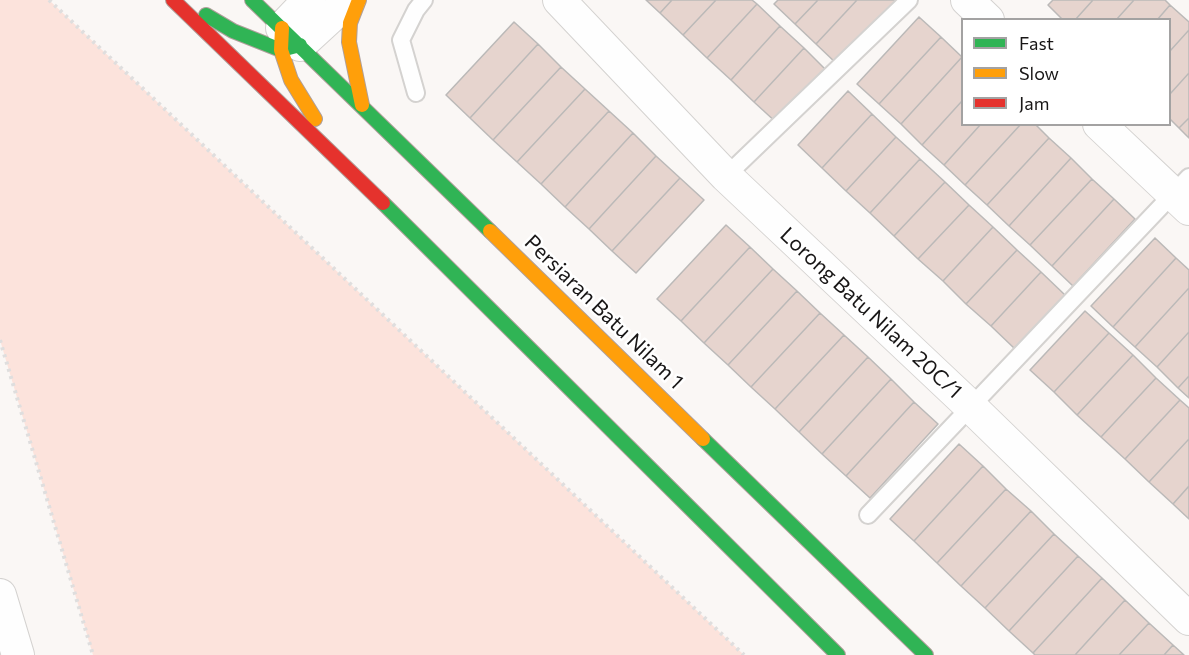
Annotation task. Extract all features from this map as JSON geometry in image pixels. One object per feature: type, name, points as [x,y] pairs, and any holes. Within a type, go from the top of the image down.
[{"type":"main road","points":[[173,0],[346,166],[838,655]]},
{"type":"main road","points":[[182,0],[233,31],[288,41],[291,80],[346,166]]},
{"type":"main road","name":"Persiaran Batu Nilam 1","points":[[252,0],[288,41],[362,105],[926,655]]},
{"type":"main road","points":[[359,0],[350,23],[349,42],[362,105]]},
{"type":"street","points":[[288,41],[309,0]]},
{"type":"street","points":[[288,41],[349,0]]},
{"type":"street","name":"Lorong Batu Nilam 20C/1","points":[[559,0],[726,176],[971,407],[1189,619]]},
{"type":"street","points":[[967,0],[986,18]]},
{"type":"street","points":[[1101,126],[1184,194]]},
{"type":"street","points":[[0,595],[18,655]]},
{"type":"lane","points":[[416,93],[401,40],[416,10],[424,0]]},
{"type":"lane","points":[[726,176],[909,0]]},
{"type":"lane","points":[[868,515],[971,407],[1184,194]]},
{"type":"path","points":[[49,0],[744,655]]},
{"type":"path","points":[[0,340],[93,655]]},
{"type":"shaded area","points":[[0,0],[49,0],[744,655],[93,655],[0,340]]},
{"type":"building","points":[[646,0],[672,0],[660,13]]},
{"type":"building","points":[[672,0],[716,0],[683,35],[660,13]]},
{"type":"building","points":[[716,0],[752,0],[757,4],[707,58],[683,35]]},
{"type":"building","points":[[778,0],[818,0],[795,24],[774,4]]},
{"type":"building","points":[[818,0],[857,0],[816,44],[795,24]]},
{"type":"building","points":[[857,0],[897,0],[838,65],[816,44]]},
{"type":"building","points":[[1053,0],[1093,0],[1077,18],[1061,18],[1048,5]]},
{"type":"building","points":[[1093,0],[1134,0],[1118,18],[1077,18]]},
{"type":"building","points":[[1134,0],[1165,0],[1170,5],[1159,18],[1118,18]]},
{"type":"building","points":[[757,4],[780,26],[731,80],[707,58]]},
{"type":"building","points":[[1170,5],[1189,22],[1189,30],[1171,50],[1171,18],[1159,18]]},
{"type":"building","points":[[919,17],[941,37],[879,104],[857,84]]},
{"type":"building","points":[[514,22],[538,44],[470,118],[446,95]]},
{"type":"building","points":[[780,26],[804,48],[754,102],[731,80]]},
{"type":"building","points":[[1189,30],[1189,73],[1171,93],[1171,50]]},
{"type":"building","points":[[941,37],[961,56],[901,124],[879,104]]},
{"type":"building","points":[[538,44],[561,67],[493,140],[470,118]]},
{"type":"building","points":[[804,48],[827,71],[778,124],[754,102]]},
{"type":"building","points":[[961,58],[961,102],[922,145],[901,124]]},
{"type":"building","points":[[561,67],[585,89],[517,162],[493,140]]},
{"type":"building","points":[[1189,73],[1189,118],[1179,128],[1171,120],[1171,93]]},
{"type":"building","points":[[585,89],[609,111],[541,184],[517,162]]},
{"type":"building","points":[[848,91],[872,114],[822,168],[798,145]]},
{"type":"building","points":[[961,102],[961,126],[979,126],[944,165],[922,145]]},
{"type":"building","points":[[609,111],[633,133],[565,207],[541,184]]},
{"type":"building","points":[[872,114],[896,137],[846,191],[822,168]]},
{"type":"building","points":[[1189,118],[1189,138],[1179,128]]},
{"type":"building","points":[[979,126],[1019,126],[965,185],[944,165]]},
{"type":"building","points":[[1019,126],[1037,126],[1049,138],[987,205],[965,185]]},
{"type":"building","points":[[633,133],[656,156],[589,229],[565,207]]},
{"type":"building","points":[[896,137],[920,159],[870,213],[846,191]]},
{"type":"building","points":[[1049,138],[1071,158],[1009,226],[987,205]]},
{"type":"building","points":[[656,156],[680,178],[612,251],[589,229]]},
{"type":"building","points":[[1071,158],[1092,179],[1030,245],[1009,226]]},
{"type":"building","points":[[920,159],[945,182],[894,236],[870,213]]},
{"type":"building","points":[[680,178],[704,200],[636,273],[612,251]]},
{"type":"building","points":[[1092,179],[1114,199],[1052,266],[1030,245]]},
{"type":"building","points":[[945,182],[969,205],[918,259],[894,236]]},
{"type":"building","points":[[1114,199],[1135,219],[1073,286],[1052,266]]},
{"type":"building","points":[[969,205],[993,227],[943,281],[918,259]]},
{"type":"building","points":[[726,225],[750,247],[681,321],[657,299]]},
{"type":"building","points":[[993,227],[1017,250],[966,304],[943,281]]},
{"type":"building","points":[[1155,238],[1176,258],[1113,327],[1091,306]]},
{"type":"building","points":[[750,247],[773,269],[704,343],[681,321]]},
{"type":"building","points":[[1017,250],[1041,272],[991,326],[966,304]]},
{"type":"building","points":[[1176,258],[1189,270],[1189,288],[1135,347],[1113,327]]},
{"type":"building","points":[[773,269],[797,291],[728,365],[704,343]]},
{"type":"building","points":[[1041,272],[1065,295],[1015,349],[991,326]]},
{"type":"building","points":[[1189,288],[1189,332],[1157,367],[1135,347]]},
{"type":"building","points":[[797,291],[820,313],[751,387],[728,365]]},
{"type":"building","points":[[1085,311],[1109,333],[1054,392],[1030,370]]},
{"type":"building","points":[[820,313],[844,335],[775,409],[751,387]]},
{"type":"building","points":[[1189,332],[1189,376],[1178,388],[1157,367]]},
{"type":"building","points":[[1109,333],[1133,355],[1077,415],[1054,392]]},
{"type":"building","points":[[844,335],[868,357],[799,432],[775,409]]},
{"type":"building","points":[[1133,355],[1156,378],[1101,437],[1077,415]]},
{"type":"building","points":[[868,357],[891,379],[822,454],[799,432]]},
{"type":"building","points":[[1189,376],[1189,398],[1178,388]]},
{"type":"building","points":[[1156,378],[1180,400],[1125,459],[1101,437]]},
{"type":"building","points":[[891,379],[914,402],[846,476],[822,454]]},
{"type":"building","points":[[1180,400],[1189,408],[1189,439],[1149,482],[1125,459]]},
{"type":"building","points":[[914,402],[938,424],[870,498],[846,476]]},
{"type":"building","points":[[1189,439],[1189,486],[1173,504],[1149,482]]},
{"type":"building","points":[[959,444],[983,466],[914,541],[890,519]]},
{"type":"building","points":[[983,466],[1006,489],[937,563],[914,541]]},
{"type":"building","points":[[1189,486],[1189,519],[1173,504]]},
{"type":"building","points":[[1006,489],[1031,511],[961,586],[937,563]]},
{"type":"building","points":[[1031,511],[1054,534],[985,608],[961,586]]},
{"type":"building","points":[[1054,534],[1078,556],[1009,631],[985,608]]},
{"type":"building","points":[[1078,556],[1102,578],[1033,653],[1009,631]]},
{"type":"building","points":[[1102,578],[1125,600],[1075,655],[1035,655],[1033,653]]},
{"type":"building","points":[[1125,600],[1149,623],[1119,655],[1075,655]]},
{"type":"building","points":[[1149,623],[1173,645],[1164,655],[1119,655]]},
{"type":"building","points":[[1173,645],[1184,655],[1164,655]]},
{"type":"traffic: fast","points":[[252,0],[490,231]]},
{"type":"traffic: fast","points":[[206,15],[233,31],[281,50],[300,45]]},
{"type":"traffic: fast","points":[[383,203],[838,655]]},
{"type":"traffic: fast","points":[[703,439],[926,655]]},
{"type":"traffic: slow","points":[[359,0],[350,23],[349,42],[362,105]]},
{"type":"traffic: slow","points":[[282,28],[281,50],[291,80],[315,119]]},
{"type":"traffic: slow","points":[[490,231],[703,439]]},
{"type":"traffic: jam","points":[[173,0],[383,203]]}]
